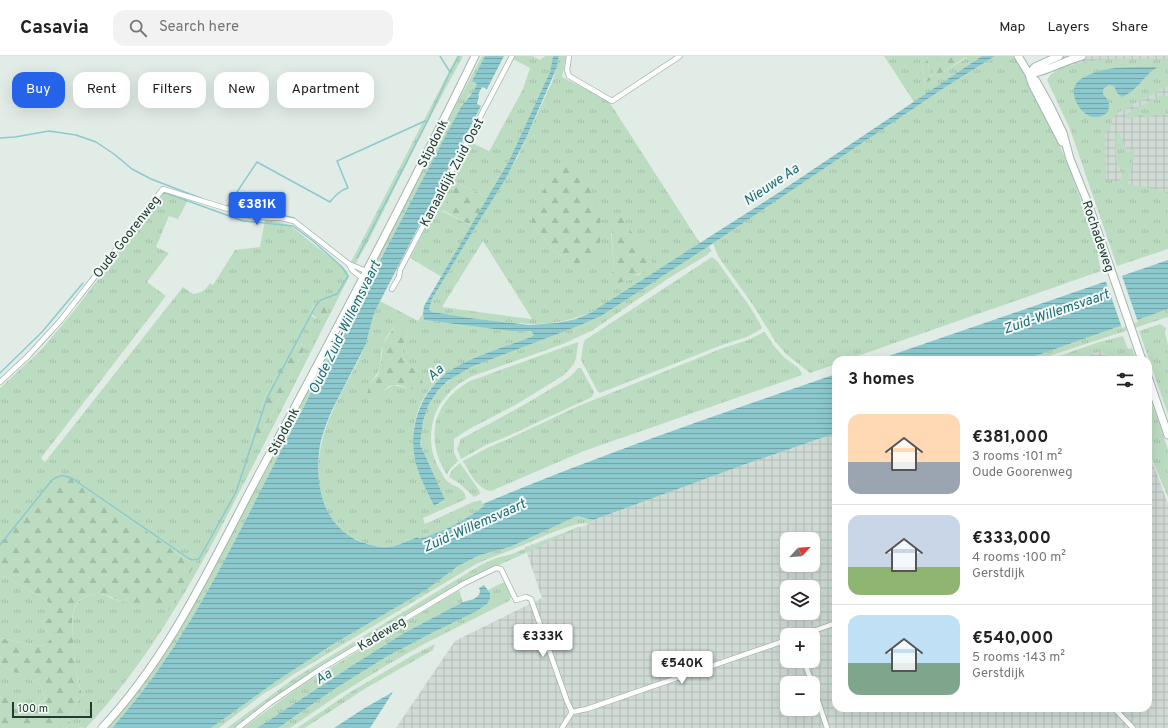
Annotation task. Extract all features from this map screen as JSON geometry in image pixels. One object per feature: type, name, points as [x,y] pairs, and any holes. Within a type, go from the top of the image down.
[{"type":"main road","name":"Stipdonk","points":[[102,728],[138,685],[190,606],[364,275],[475,56]]},
{"type":"main road","name":"Rochadeweg","points":[[1018,56],[1029,74],[1036,81],[1063,133],[1070,159],[1141,356]]},
{"type":"main road","points":[[1029,74],[1034,67],[1059,56]]},
{"type":"main road","points":[[1029,74],[1038,73],[1066,60],[1082,56]]},
{"type":"main road","points":[[1152,389],[1168,435]]},
{"type":"street","name":"Kanaaldijk Zuid Oost","points":[[392,289],[399,277],[400,270],[512,56]]},
{"type":"street","points":[[569,56],[567,70],[570,76],[612,101],[680,56]]},
{"type":"street","name":"Oude Goorenweg","points":[[0,382],[28,356],[61,320],[163,189],[254,217],[281,218],[294,221],[364,275]]},
{"type":"street","name":"Oude Goorenweg","points":[[349,264],[352,270],[364,275]]},
{"type":"street","name":"Kadeweg","points":[[238,728],[270,703],[319,670],[465,583],[496,568],[501,568],[516,600],[526,597],[531,599],[572,712]]},
{"type":"street","points":[[820,629],[832,624]]},
{"type":"street","points":[[562,728],[572,712],[587,709],[780,642]]},
{"type":"street","points":[[820,707],[827,728]]},
{"type":"street","points":[[1118,712],[1133,728]]},
{"type":"shaded area","points":[[1047,56],[1168,56],[1168,243],[1129,256]]},
{"type":"shaded area","points":[[1111,347],[1114,356],[1087,356]]},
{"type":"shaded area","points":[[832,434],[832,712],[1152,712],[1152,461],[1168,504],[1168,728],[396,728],[455,641],[542,598],[525,547],[589,524],[593,520]]},
{"type":"green space","points":[[457,56],[463,56],[355,265],[351,262]]},
{"type":"green space","points":[[482,56],[485,56],[472,81],[477,84],[473,93],[469,95],[421,183],[206,595],[185,630],[138,697],[112,728],[105,728],[183,622],[203,587]]},
{"type":"green space","points":[[515,56],[533,56],[540,60],[545,56],[553,56],[550,72],[509,161],[489,198],[457,183],[442,211],[472,226],[442,277],[410,258],[470,142],[489,151],[490,150],[523,89],[530,68],[513,59]]},
{"type":"green space","points":[[559,56],[566,56],[562,77],[608,100],[700,243],[605,305],[573,319],[544,324],[529,324],[450,316],[432,312],[429,309],[432,299],[517,158],[552,82]],"holes":[[[531,217],[572,266],[560,254],[555,252],[532,223]],[[611,230],[649,266],[639,275],[609,276],[614,270]],[[483,241],[532,319],[531,319],[442,307]]]},
{"type":"green space","points":[[884,56],[921,56],[925,83],[931,80],[927,56],[943,56],[937,63],[937,76],[966,58],[966,56],[982,56],[914,102]]},
{"type":"green space","points":[[921,56],[927,56],[931,80],[925,83]]},
{"type":"green space","points":[[943,56],[966,57],[937,76],[937,63]]},
{"type":"green space","points":[[995,56],[1013,56],[1040,103],[1063,152],[1100,255],[1098,257],[1101,271],[857,356],[832,356],[832,365],[810,373],[786,354],[775,341],[753,305],[718,256],[713,243],[944,88]]},
{"type":"green space","points":[[1108,59],[1168,59],[1168,86],[1119,112],[1112,119],[1110,131],[1105,131],[1106,180],[1112,180],[1114,183],[1119,181],[1122,175],[1116,159],[1116,133],[1120,134],[1127,152],[1135,149],[1128,184],[1168,192],[1168,249],[1117,266],[1070,129],[1047,80],[1052,73],[1065,67],[1079,63]],"holes":[[[1157,67],[1137,87],[1122,97],[1117,93],[1114,86],[1109,85],[1103,89],[1103,94],[1107,98],[1099,117],[1093,117],[1086,114],[1105,70]]]},
{"type":"green space","points":[[1163,94],[1168,97],[1168,114],[1155,115],[1145,118],[1144,114],[1128,119],[1126,118],[1127,114],[1131,111]]},
{"type":"green space","points":[[566,155],[569,155],[588,184],[600,215],[600,243],[596,258],[587,268],[577,272],[560,254],[555,252],[532,223],[531,217],[549,179]]},
{"type":"green space","points":[[457,183],[489,198],[472,226],[442,210]]},
{"type":"green space","points":[[165,192],[188,200],[178,219],[169,216],[156,247],[169,253],[147,282],[166,296],[41,458],[45,462],[183,287],[193,294],[201,292],[207,288],[210,283],[213,285],[235,250],[260,247],[265,220],[276,221],[292,227],[347,271],[349,277],[242,487],[191,582],[153,643],[132,673],[86,728],[73,725],[68,719],[82,694],[73,647],[72,625],[74,611],[77,605],[87,596],[99,594],[122,601],[159,604],[168,612],[197,559],[191,561],[187,560],[71,478],[60,474],[52,480],[0,545],[0,388],[41,350],[73,312]],"holes":[[[329,298],[322,318],[315,318],[310,314],[313,306]],[[301,344],[304,345],[305,348],[257,443],[251,438],[265,397],[291,349]]]},
{"type":"green space","points":[[620,215],[654,265],[639,274],[633,275],[630,280],[614,284],[610,282],[609,276],[614,270],[611,222]]},
{"type":"green space","points":[[709,246],[711,251],[707,255],[669,278],[593,330],[563,344],[473,376],[453,389],[445,398],[438,408],[434,418],[431,441],[433,454],[447,481],[462,490],[466,499],[423,518],[425,524],[473,502],[481,500],[484,506],[460,521],[429,536],[419,539],[418,537],[389,547],[367,544],[356,539],[346,534],[332,520],[323,503],[320,491],[318,469],[320,449],[331,414],[366,344],[372,317],[380,301],[418,321],[423,314],[424,320],[510,331],[528,331],[533,332],[534,335],[482,355],[454,368],[437,381],[425,396],[417,413],[414,431],[414,450],[418,469],[434,506],[445,501],[420,444],[423,421],[429,404],[439,389],[457,374],[471,367],[597,318]],"holes":[[[395,326],[408,332],[402,349],[405,362],[418,372],[406,388],[394,386],[389,387],[384,391],[370,383],[378,373],[384,342]]]},
{"type":"green space","points":[[712,257],[717,261],[750,307],[762,327],[761,329],[747,337],[722,345],[600,393],[598,392],[581,360],[585,340]]},
{"type":"green space","points":[[329,298],[330,306],[324,317],[318,319],[310,313],[314,306]]},
{"type":"green space","points":[[1168,309],[1168,317],[1049,356],[1035,356]]},
{"type":"green space","points":[[1160,324],[1166,328],[1165,333],[1168,345],[1168,414],[1152,368],[1152,356],[1148,356],[1139,331]]},
{"type":"green space","points":[[395,326],[406,327],[408,332],[402,349],[405,362],[418,372],[423,383],[416,390],[398,385],[389,386],[374,400],[367,395],[370,383],[378,375],[383,344]]},
{"type":"green space","points":[[764,332],[777,350],[799,369],[802,375],[584,451],[491,491],[486,490],[478,484],[463,461],[487,448],[576,407],[723,348],[748,340]]},
{"type":"green space","points":[[1123,336],[1128,349],[1132,348],[1135,356],[1107,356],[1101,351],[1085,356],[1059,356],[1099,342]]},
{"type":"green space","points":[[578,342],[574,364],[564,375],[517,404],[469,429],[454,439],[454,452],[458,461],[449,470],[447,475],[440,461],[434,435],[440,410],[448,399],[457,390],[470,381]]},
{"type":"green space","points":[[301,344],[304,345],[305,348],[257,443],[251,438],[265,397],[291,348],[295,348]]},
{"type":"green space","points":[[578,368],[581,368],[594,392],[592,397],[486,445],[461,459],[457,449],[461,439],[544,393],[567,379]]},
{"type":"green space","points":[[1152,404],[1168,449],[1168,497],[1152,459]]},
{"type":"green space","points":[[460,463],[479,490],[480,494],[474,497],[460,484],[449,477],[452,470]]},
{"type":"green space","points":[[60,474],[65,474],[71,478],[187,560],[191,561],[198,559],[168,612],[153,603],[125,602],[100,594],[87,596],[80,600],[76,605],[72,617],[73,647],[82,694],[68,719],[69,722],[81,728],[0,728],[0,687],[18,712],[33,702],[38,706],[46,698],[41,692],[42,685],[0,665],[0,638],[39,646],[46,644],[51,638],[43,621],[52,617],[52,609],[45,599],[0,574],[0,545],[52,480]]},
{"type":"green space","points":[[577,516],[593,520],[589,524],[574,525],[553,532],[476,564],[294,674],[263,694],[219,728],[211,728],[278,680],[335,643],[426,590],[457,566],[480,555],[510,547]]},
{"type":"green space","points":[[578,527],[582,527],[483,571],[469,579],[344,653],[235,728],[227,728],[296,677],[479,566],[496,558],[512,554]]},
{"type":"green space","points":[[0,574],[45,599],[50,605],[52,609],[52,617],[43,621],[51,638],[46,644],[39,646],[0,638]]},
{"type":"green space","points":[[502,583],[506,583],[511,597],[509,601],[424,644],[387,665],[340,694],[290,728],[278,728],[333,690],[386,657],[477,611],[487,604],[490,593],[488,590]]},
{"type":"green space","points":[[459,590],[463,602],[404,633],[257,728],[243,728],[302,685]]},
{"type":"green space","points":[[435,644],[433,650],[366,688],[305,728],[297,728],[352,691],[413,655]]},
{"type":"green space","points":[[0,665],[42,685],[41,692],[46,698],[38,706],[33,702],[18,712],[0,687]]},
{"type":"water","name":"Zuid-Willemsvaart","points":[[485,56],[504,56],[487,89],[482,87],[478,95],[477,104],[481,106],[376,309],[366,344],[331,412],[322,437],[318,465],[320,489],[327,511],[341,530],[359,541],[379,547],[389,547],[418,537],[419,539],[437,533],[461,521],[484,506],[483,504],[527,486],[658,436],[832,375],[832,434],[593,520],[577,516],[510,547],[480,555],[458,566],[426,590],[335,643],[278,680],[211,728],[112,728],[139,696],[163,663],[206,593],[461,107],[473,92],[477,84],[472,81]]},
{"type":"water","points":[[553,56],[559,56],[557,67],[527,136],[506,178],[432,299],[429,309],[432,312],[529,325],[557,323],[576,319],[592,312],[778,193],[982,56],[995,56],[944,88],[709,246],[601,316],[471,367],[449,380],[439,389],[429,404],[423,421],[420,444],[445,500],[434,506],[416,464],[414,450],[415,423],[425,397],[443,376],[454,368],[482,355],[534,335],[531,331],[510,331],[424,320],[424,306],[509,161],[550,72]]},
{"type":"water","points":[[1158,67],[1148,74],[1137,87],[1122,97],[1117,93],[1114,86],[1109,85],[1103,89],[1103,94],[1108,100],[1109,107],[1108,112],[1101,116],[1092,117],[1082,111],[1075,100],[1074,89],[1077,82],[1098,71],[1114,68]]},
{"type":"water","name":"Zuid-Willemsvaart","points":[[1168,260],[1168,309],[1035,356],[889,356]]},
{"type":"water","points":[[484,585],[490,593],[490,598],[487,604],[477,611],[386,657],[333,690],[278,728],[257,728],[404,633],[463,602],[474,599],[479,595],[479,588]]},
{"type":"water","points":[[393,692],[370,728],[334,728],[363,709]]},
{"type":"pier","points":[[1121,273],[1138,322],[1122,328],[1105,279]]},
{"type":"waterway","points":[[440,56],[450,72]]},
{"type":"waterway","points":[[227,207],[257,162],[330,202],[336,195],[348,188],[337,161],[425,121],[427,122],[459,56]]},
{"type":"waterway","points":[[357,258],[427,122]]},
{"type":"waterway","points":[[0,138],[49,131],[76,135],[96,142],[114,154],[132,169],[151,179],[203,199]]},
{"type":"waterway","points":[[0,545],[52,480],[62,476],[73,479],[188,558],[192,560],[199,559],[236,492],[267,398],[316,305],[321,300],[337,294],[348,276],[342,267],[313,241],[293,226],[243,221],[166,193],[162,194],[77,303]]},
{"type":"waterway","points":[[241,211],[257,214],[277,214],[294,218]]},
{"type":"waterway","points":[[0,373],[42,332],[83,283]]},
{"type":"waterway","points":[[32,355],[53,332]]},
{"type":"water label","name":"Nieuwe Aa","points":[[771,184]]},
{"type":"water label","name":"Oude Zuid-Willemsvaart","points":[[344,327]]},
{"type":"water label","name":"Aa","points":[[435,372]]},
{"type":"water label","name":"Aa","points":[[323,676]]}]
